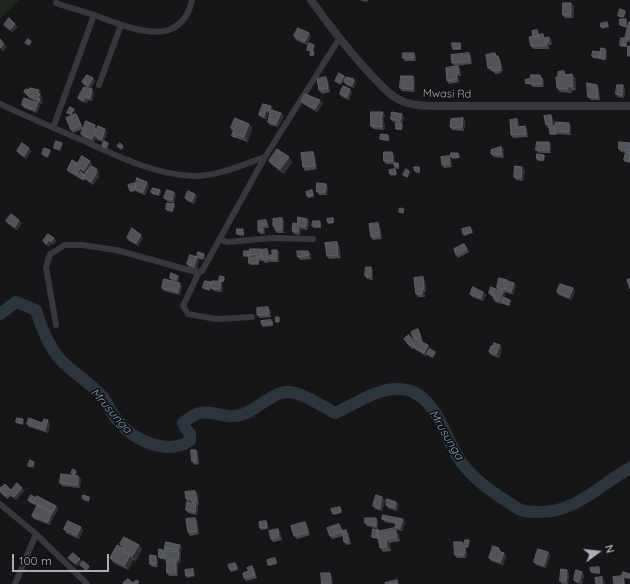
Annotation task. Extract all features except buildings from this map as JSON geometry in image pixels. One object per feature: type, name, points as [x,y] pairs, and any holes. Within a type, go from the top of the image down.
[{"type":"street","points":[[56,3],[121,25],[152,32],[175,28],[184,21],[192,0]]},
{"type":"street","name":"Mwasi Rd","points":[[311,0],[339,39],[389,93],[399,100],[419,106],[630,106]]},
{"type":"street","points":[[53,128],[94,15]]},
{"type":"street","points":[[99,85],[121,25]]},
{"type":"street","points":[[252,317],[216,319],[188,314],[183,306],[199,272],[204,268],[265,157],[339,39]]},
{"type":"street","points":[[0,104],[143,166],[182,175],[195,176],[216,173],[265,157]]},
{"type":"street","points":[[220,240],[228,242],[272,238],[313,239]]},
{"type":"street","points":[[56,325],[46,267],[50,254],[65,244],[116,250],[199,272]]},
{"type":"street","points":[[0,504],[36,534],[86,584]]},
{"type":"street","points":[[14,584],[36,534]]},
{"type":"shaded area","points":[[0,0],[19,0],[0,19]]},
{"type":"waterway","name":"Mrusunga","points":[[0,314],[16,302],[36,310],[48,341],[61,361],[102,396],[115,417],[124,427],[132,434],[150,444],[171,447],[181,445],[190,441],[190,434],[183,423],[192,416],[207,412],[227,416],[244,414],[273,396],[285,392],[301,395],[335,413],[366,397],[382,391],[399,389],[411,391],[421,397],[429,405],[443,426],[459,459],[474,477],[515,507],[524,511],[550,511],[567,507],[586,497],[630,468]]}]
